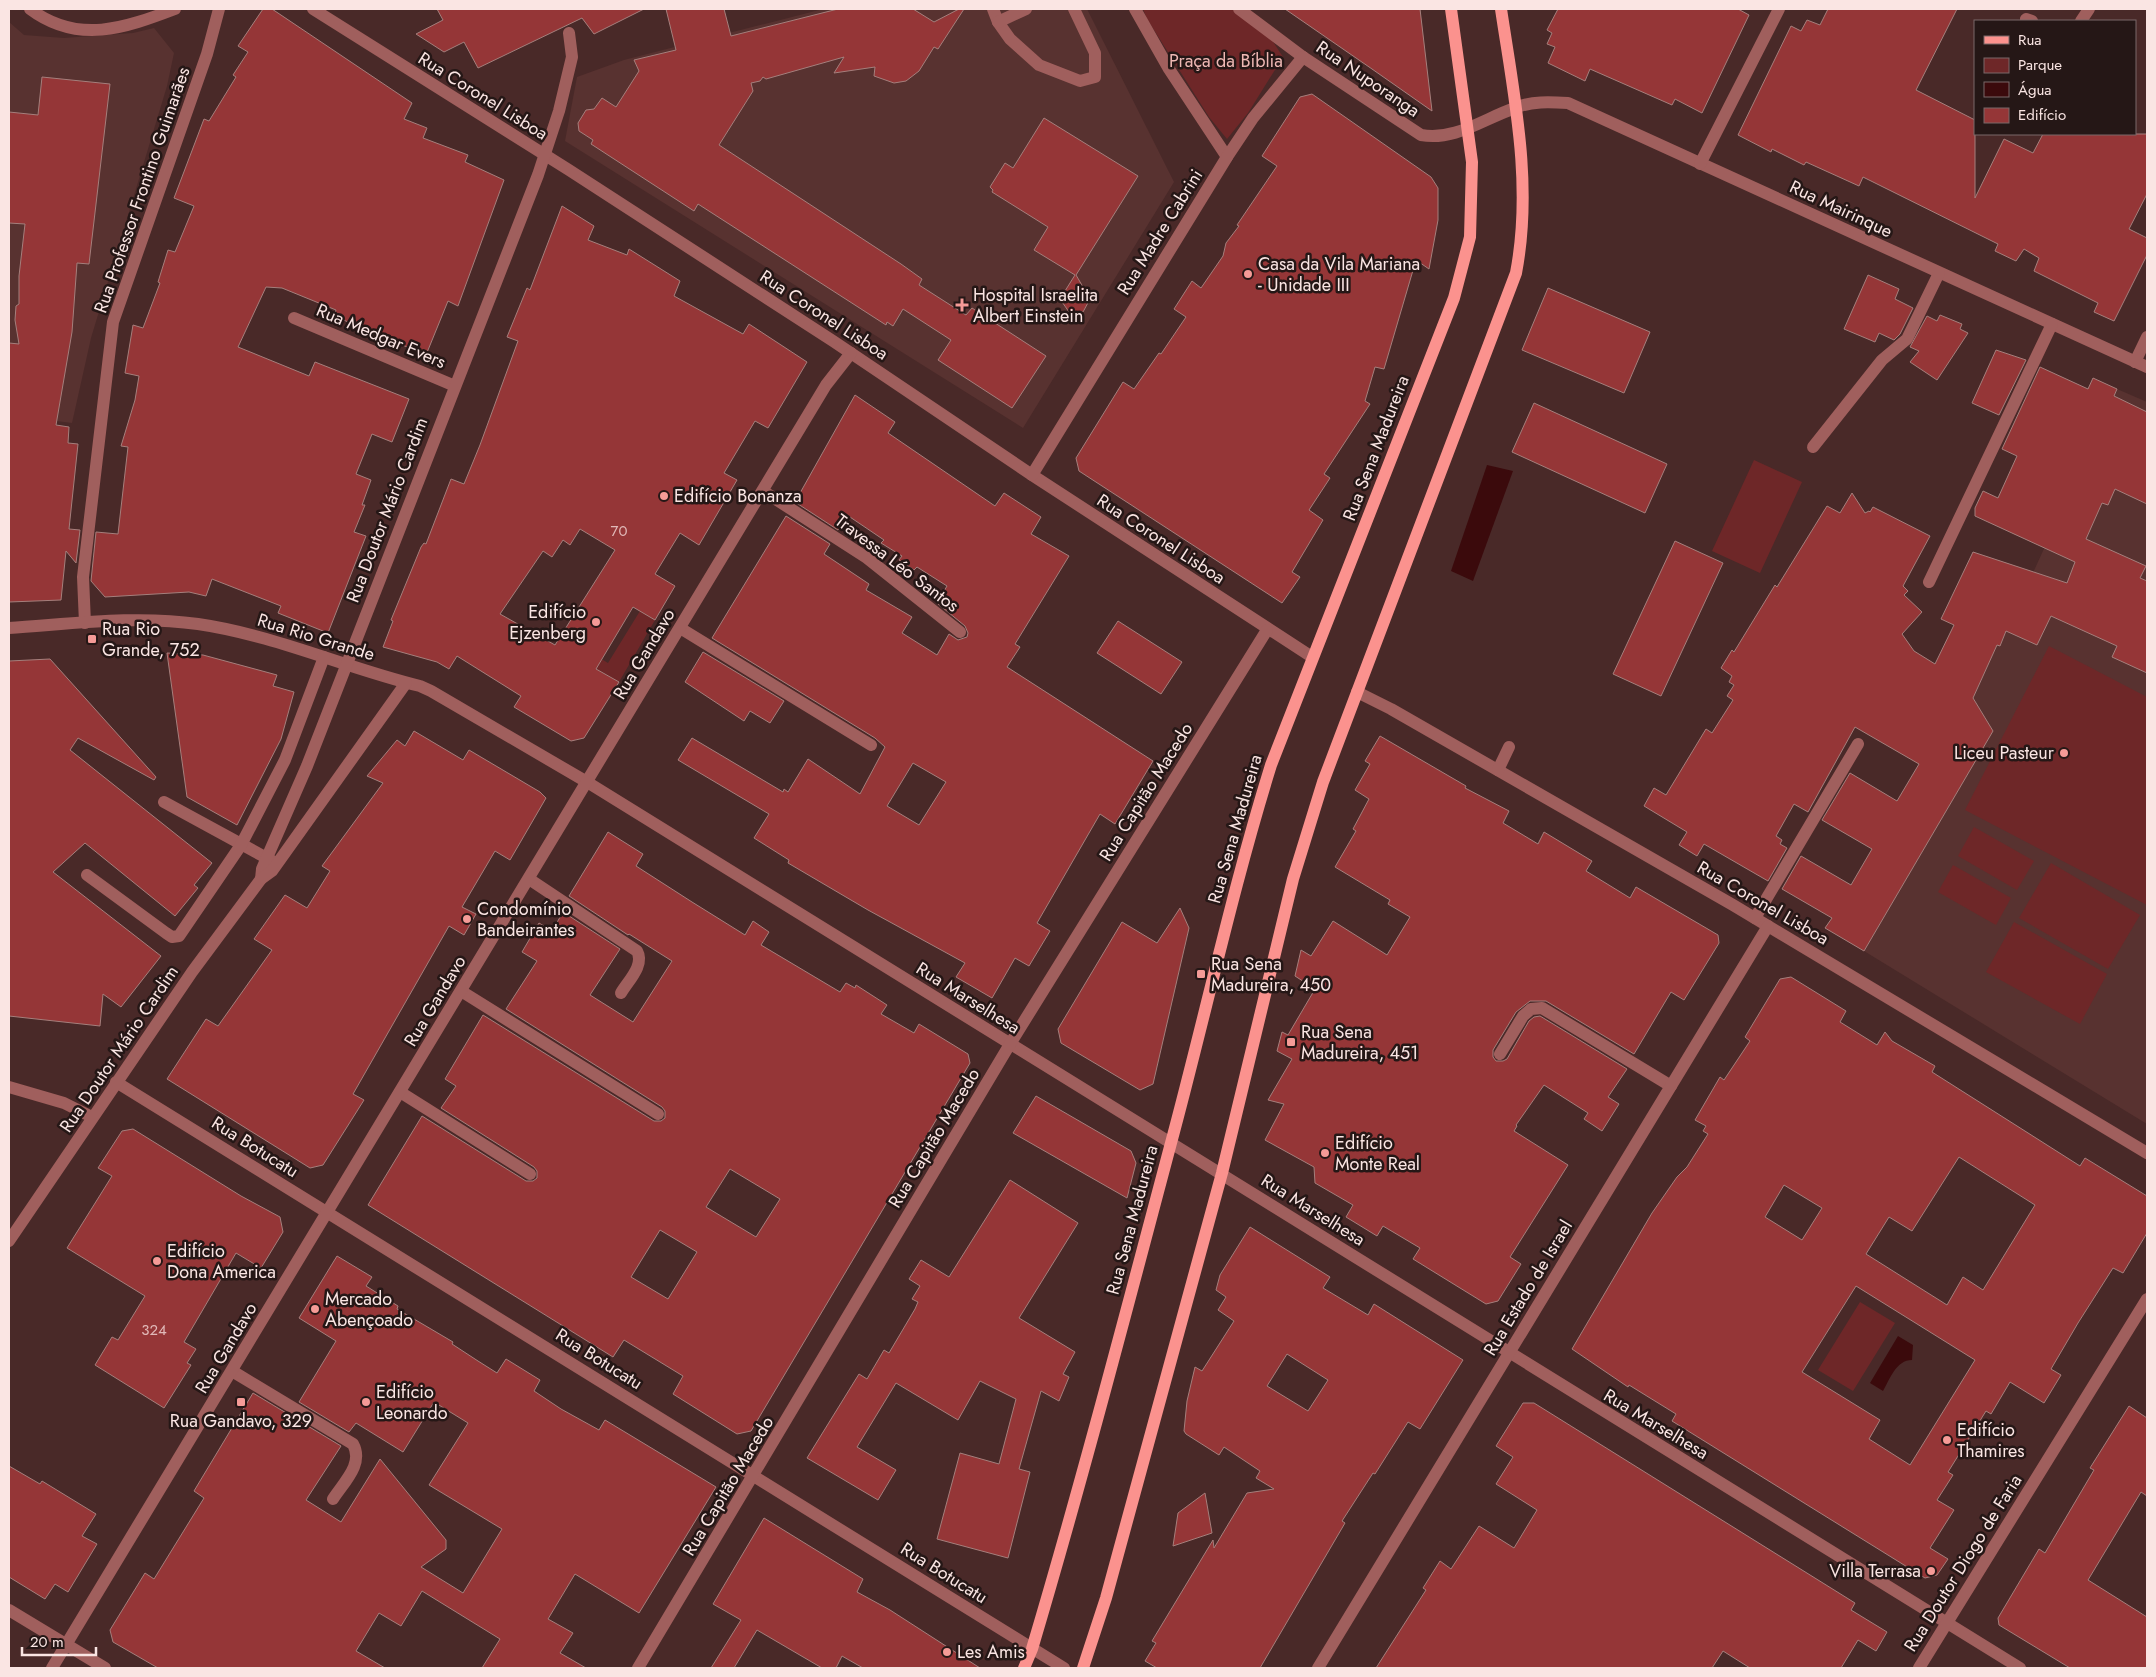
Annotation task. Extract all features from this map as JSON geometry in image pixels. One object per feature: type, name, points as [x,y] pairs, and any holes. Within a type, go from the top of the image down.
[{"type":"main road","name":"Rua Sena Madureira","points":[[1024,1668],[1032,1649],[1073,1510],[1172,1142],[1248,838],[1270,765],[1450,307],[1466,258],[1472,217],[1472,162],[1466,130],[1451,9]]},
{"type":"main road","points":[[1083,1668],[1106,1598],[1222,1173],[1293,879],[1323,782],[1516,273],[1523,238],[1521,138],[1501,9]]},
{"type":"street","points":[[30,9],[76,30],[93,31],[116,28],[176,9]]},
{"type":"street","name":"Rua Professor Frontino Guimarães","points":[[84,623],[83,577],[113,322],[207,54],[219,9]]},
{"type":"street","name":"Rua Coronel Lisboa","points":[[312,9],[543,154],[851,353],[1267,630],[1312,657]]},
{"type":"street","points":[[993,9],[998,22],[1010,39],[1039,65],[1080,81],[1096,77],[1095,53],[1074,9]]},
{"type":"street","points":[[998,22],[1026,9]]},
{"type":"street","points":[[1135,9],[1168,69],[1226,157],[1252,118],[1303,57]]},
{"type":"street","name":"Rua Nuporanga","points":[[1239,9],[1303,57],[1421,135],[1437,138],[1466,130],[1516,107]]},
{"type":"street","points":[[1700,164],[1779,9]]},
{"type":"street","points":[[2082,20],[2089,9]]},
{"type":"street","name":"Rua Doutor Mário Cardim","points":[[9,1241],[116,1082],[261,879],[269,874],[272,861],[346,664],[538,175],[543,154],[559,111],[572,57],[570,32]]},
{"type":"street","name":"Rua Mairinque","points":[[1516,107],[1546,102],[1568,103],[2147,368]]},
{"type":"street","name":"Rua Madre Cabrini","points":[[1032,475],[1226,157]]},
{"type":"street","points":[[1813,447],[1882,360],[1907,339],[1939,273]]},
{"type":"street","name":"Rua Medgar Evers","points":[[294,318],[455,386]]},
{"type":"street","points":[[1929,582],[2052,324]]},
{"type":"street","points":[[2135,362],[2147,337]]},
{"type":"street","name":"Rua Gandavo","points":[[52,1668],[826,385],[851,353]]},
{"type":"street","name":"Travessa Léo Santos","points":[[763,491],[867,558],[960,632]]},
{"type":"street","name":"Rua Rio Grande","points":[[9,628],[164,620],[228,629],[431,691],[587,782]]},
{"type":"street","points":[[680,628],[871,745]]},
{"type":"street","name":"Rua Capitão Macedo","points":[[638,1668],[755,1475],[1010,1044],[1267,630]]},
{"type":"street","points":[[87,875],[172,937],[179,936],[241,845],[285,760],[324,657]]},
{"type":"street","name":"Rua Doutor Mário Cardim","points":[[272,861],[406,683]]},
{"type":"street","name":"Rua Coronel Lisboa","points":[[1357,692],[1391,708],[1755,918],[2147,1153]]},
{"type":"street","points":[[1755,918],[1858,744]]},
{"type":"street","points":[[1498,770],[1509,747]]},
{"type":"street","name":"Rua Marselhesa","points":[[587,782],[1222,1173],[1509,1354],[2020,1668]]},
{"type":"street","points":[[164,802],[272,861]]},
{"type":"street","points":[[529,879],[637,950],[640,956],[638,966],[621,993]]},
{"type":"street","name":"Rua Estado de Israel","points":[[1318,1668],[1768,926]]},
{"type":"street","points":[[462,991],[658,1114]]},
{"type":"street","points":[[1500,1054],[1524,1016],[1531,1009],[1542,1008],[1671,1086]]},
{"type":"street","name":"Rua Botucatu","points":[[116,1082],[755,1475],[1064,1668]]},
{"type":"street","points":[[9,1087],[64,1102],[92,1117]]},
{"type":"street","points":[[400,1092],[530,1174]]},
{"type":"street","name":"Rua Doutor Diogo de Faria","points":[[1919,1668],[2147,1299]]},
{"type":"street","points":[[232,1371],[353,1444],[358,1453],[356,1463],[332,1499]]},
{"type":"street","points":[[9,1610],[105,1668]]},
{"type":"shaded area","name":"Hospital Israelita Albert Einstein","points":[[823,9],[1087,9],[1174,182],[1023,428],[565,141],[577,77],[624,60]]},
{"type":"shaded area","points":[[9,22],[24,35],[64,38],[133,33],[154,28],[174,53],[167,86],[91,338],[72,423],[9,415]]},
{"type":"shaded area","name":"Liceu Pasteur","points":[[2117,389],[2147,402],[2147,1124],[1864,951],[1993,731],[1973,698],[1997,645],[2000,645]]},
{"type":"green space","name":"Praça da Bíblia","points":[[1143,9],[1232,9],[1270,37],[1283,57],[1248,113],[1227,139],[1209,117],[1147,19]]},
{"type":"green space","points":[[1754,460],[1802,482],[1760,573],[1712,551]]},
{"type":"green space","points":[[640,611],[655,620],[619,682],[568,653],[575,643],[608,663]]},
{"type":"green space","points":[[2049,646],[2147,697],[2147,905],[1965,810]]},
{"type":"green space","points":[[1974,827],[2034,861],[2017,890],[1958,856]]},
{"type":"green space","points":[[2051,863],[2140,915],[2108,969],[2019,918]]},
{"type":"green space","points":[[1953,865],[2011,898],[1996,925],[1938,892]]},
{"type":"green space","points":[[2014,922],[2107,974],[2080,1024],[1986,972]]},
{"type":"green space","points":[[1860,1302],[1895,1323],[1853,1391],[1818,1370]]},
{"type":"water","points":[[1487,465],[1513,471],[1473,581],[1451,571]]},
{"type":"water","points":[[1898,1336],[1913,1345],[1912,1360],[1902,1363],[1898,1367],[1883,1391],[1870,1383]]},
{"type":"building","points":[[263,9],[272,9],[412,103],[404,119],[427,128],[423,138],[468,155],[465,162],[504,180],[458,306],[448,301],[426,355],[334,316],[336,310],[282,288],[266,287],[238,347],[309,376],[315,362],[409,399],[392,442],[372,434],[356,474],[371,480],[362,505],[365,505],[354,532],[366,536],[328,633],[278,613],[281,606],[212,579],[206,596],[189,592],[105,597],[91,581],[96,532],[118,534],[128,447],[121,446],[135,400],[139,376],[125,373],[133,325],[143,328],[160,283],[158,282],[168,250],[175,252],[194,206],[174,198],[204,119],[209,121],[236,77],[233,75],[248,52],[238,46]]},
{"type":"building","points":[[437,9],[644,9],[594,34],[582,18],[478,68],[464,42],[444,52],[416,34],[443,20]]},
{"type":"building","points":[[666,9],[724,9],[731,36],[838,9],[913,9],[934,22],[959,9],[964,9],[938,49],[934,47],[919,71],[906,81],[894,83],[874,76],[875,67],[834,73],[844,57],[766,79],[763,77],[760,81],[751,83],[753,91],[719,145],[901,264],[922,279],[919,285],[966,315],[972,308],[1046,356],[1012,408],[938,360],[951,340],[903,309],[893,326],[887,322],[886,325],[698,204],[694,211],[591,144],[593,140],[579,131],[578,123],[586,110],[594,109],[602,98],[616,107],[639,71],[634,60],[676,50]]},
{"type":"building","points":[[1285,9],[1420,9],[1432,111],[1372,69]]},
{"type":"building","points":[[1558,9],[1738,9],[1749,15],[1702,113],[1675,99],[1672,105],[1590,69],[1585,81],[1548,63],[1555,47],[1547,44],[1552,33],[1547,30]]},
{"type":"building","points":[[1828,9],[1957,9],[1916,90],[1974,119],[1975,198],[2004,139],[2033,153],[2042,135],[2147,134],[2147,194],[2129,229],[2147,238],[2147,255],[2114,321],[2094,312],[2098,303],[2034,271],[2039,258],[2024,249],[2016,261],[1995,251],[1998,244],[1863,177],[1859,186],[1806,162],[1804,165],[1772,149],[1771,152],[1738,135],[1791,26],[1801,31],[1807,20],[1820,25]]},
{"type":"building","points":[[42,77],[110,84],[89,264],[77,263],[72,332],[56,425],[69,427],[68,443],[78,444],[69,529],[80,530],[76,563],[66,551],[61,600],[9,602],[9,343],[19,344],[15,320],[16,306],[19,304],[19,276],[25,224],[9,223],[9,112],[38,115]]},
{"type":"building","points":[[1312,94],[1431,177],[1438,188],[1438,220],[1429,269],[1416,260],[1384,369],[1375,367],[1365,401],[1370,404],[1324,474],[1330,478],[1309,510],[1323,520],[1292,572],[1300,577],[1282,603],[1079,471],[1076,458],[1123,382],[1134,389],[1186,317],[1174,309],[1192,281],[1201,288],[1223,256],[1226,243],[1277,166],[1262,156],[1300,97]]},
{"type":"building","points":[[1044,118],[1138,176],[1076,275],[1090,299],[1083,312],[1069,312],[1060,299],[1075,275],[1034,250],[1048,227],[992,192],[993,190],[990,187],[1005,163],[1013,168]]},
{"type":"building","points":[[562,206],[594,226],[588,240],[627,255],[629,249],[680,281],[674,296],[743,334],[749,324],[807,362],[768,428],[755,421],[724,473],[737,480],[699,545],[680,533],[655,574],[675,586],[655,620],[633,607],[596,669],[619,682],[584,738],[571,741],[514,707],[521,696],[457,656],[449,669],[437,662],[383,647],[393,621],[391,620],[421,547],[424,543],[426,544],[451,479],[464,484],[518,341],[507,337],[527,288],[530,290]],"holes":[[[580,529],[615,550],[555,645],[500,614],[543,551],[552,557],[563,540],[570,545]]]},
{"type":"building","points":[[1868,275],[1899,289],[1895,299],[1913,308],[1900,334],[1894,340],[1879,333],[1875,342],[1844,329]]},
{"type":"building","points":[[1548,288],[1650,332],[1624,393],[1522,350]]},
{"type":"building","points":[[1940,315],[1962,324],[1960,329],[1968,333],[1937,380],[1910,362],[1919,351],[1910,347],[1927,316],[1937,321]]},
{"type":"building","points":[[1996,350],[2026,360],[1999,415],[1972,403]]},
{"type":"building","points":[[2040,367],[2088,389],[2093,378],[2117,389],[2114,396],[2147,412],[2147,504],[2115,489],[2108,505],[2102,503],[2086,539],[2146,566],[2140,578],[2147,581],[2147,673],[2112,657],[2117,646],[2051,616],[2037,645],[2006,631],[2000,646],[1997,645],[1973,698],[1993,731],[1864,951],[1825,928],[1832,918],[1782,889],[1801,856],[1851,885],[1872,849],[1822,820],[1850,773],[1897,801],[1919,764],[1855,727],[1808,812],[1794,804],[1776,836],[1782,840],[1780,844],[1787,848],[1768,881],[1704,844],[1697,856],[1679,845],[1687,832],[1644,806],[1654,788],[1666,795],[1706,729],[1712,733],[1733,700],[1727,696],[1734,685],[1729,682],[1732,676],[1721,668],[1732,650],[1734,652],[1775,585],[1777,587],[1827,506],[1840,513],[1852,493],[1865,513],[1870,512],[1873,507],[1930,536],[1903,586],[1908,591],[1904,595],[1922,612],[1902,634],[1914,651],[1935,664],[1954,625],[1941,619],[1973,552],[2067,583],[2075,562],[1975,516],[1975,508],[1983,491],[1998,498],[2017,456],[2002,449]]},
{"type":"building","points":[[855,395],[895,422],[888,433],[995,506],[1004,493],[1041,517],[1031,534],[1069,556],[1015,644],[1020,647],[1007,667],[1153,761],[1115,824],[1100,814],[1037,923],[1050,931],[1029,966],[1015,958],[992,998],[956,977],[965,963],[868,910],[788,863],[789,860],[754,838],[769,814],[678,760],[692,738],[783,792],[784,789],[788,792],[808,759],[860,794],[885,747],[875,738],[712,638],[786,516],[830,544],[824,554],[869,584],[866,590],[912,617],[902,633],[937,655],[949,634],[958,640],[967,637],[968,633],[965,626],[937,603],[947,586],[917,567],[914,570],[899,560],[902,556],[881,543],[884,540],[847,515],[838,530],[795,502]],"holes":[[[913,763],[946,782],[919,825],[887,806]]]},
{"type":"building","points":[[1534,403],[1667,464],[1645,513],[1512,452]]},
{"type":"building","points":[[1675,541],[1723,563],[1661,696],[1613,674]]},
{"type":"building","points":[[1118,621],[1182,662],[1161,694],[1097,653]]},
{"type":"building","points":[[703,652],[784,701],[770,723],[750,711],[744,721],[685,682]]},
{"type":"building","points":[[167,653],[203,655],[277,675],[273,686],[294,692],[281,739],[237,825],[187,797]]},
{"type":"building","points":[[50,659],[156,777],[154,780],[78,738],[70,750],[212,863],[194,885],[198,888],[175,916],[85,843],[53,872],[161,956],[121,1007],[103,994],[100,1026],[9,1016],[9,661]]},
{"type":"building","points":[[414,731],[463,760],[469,750],[540,792],[546,798],[510,860],[495,851],[462,907],[476,914],[464,935],[449,926],[353,1094],[364,1100],[323,1165],[310,1168],[167,1079],[206,1019],[218,1026],[272,950],[254,939],[285,895],[307,908],[330,871],[322,866],[383,783],[367,776],[397,740],[405,746]]},
{"type":"building","points":[[1380,736],[1466,786],[1465,788],[1509,811],[1503,823],[1538,844],[1544,832],[1592,861],[1586,871],[1630,898],[1636,887],[1718,935],[1719,943],[1684,1000],[1671,992],[1634,1054],[1546,1001],[1530,1001],[1516,1012],[1493,1050],[1493,1057],[1496,1061],[1507,1059],[1529,1021],[1534,1017],[1540,1016],[1627,1069],[1608,1097],[1619,1104],[1602,1131],[1584,1119],[1588,1113],[1544,1085],[1516,1125],[1514,1131],[1568,1165],[1510,1257],[1521,1264],[1498,1301],[1486,1304],[1413,1259],[1420,1248],[1383,1226],[1377,1236],[1346,1217],[1353,1205],[1315,1183],[1314,1167],[1265,1140],[1284,1104],[1268,1100],[1292,1059],[1277,1051],[1282,1032],[1288,1035],[1315,989],[1295,976],[1301,950],[1311,956],[1333,921],[1387,955],[1410,917],[1388,904],[1390,900],[1335,867],[1356,831],[1353,829],[1369,799],[1355,790],[1370,764],[1365,761]]},
{"type":"building","points":[[608,832],[643,854],[636,866],[745,935],[753,921],[769,932],[761,945],[840,992],[846,983],[855,988],[856,985],[887,1005],[881,1014],[914,1033],[919,1024],[968,1054],[970,1063],[751,1431],[737,1434],[673,1394],[683,1376],[624,1340],[613,1357],[368,1205],[422,1116],[526,1181],[533,1181],[537,1178],[537,1171],[534,1167],[441,1108],[456,1086],[445,1079],[483,1015],[654,1121],[661,1121],[665,1118],[665,1111],[662,1107],[506,1009],[537,961],[522,952],[539,923],[552,931],[563,912],[620,949],[590,995],[633,1022],[672,961],[569,896]],"holes":[[[730,1169],[780,1199],[756,1237],[706,1207]],[[660,1230],[697,1252],[668,1299],[631,1277]]]},
{"type":"building","points":[[1180,908],[1189,928],[1153,1084],[1140,1090],[1061,1043],[1058,1029],[1122,922],[1157,943]]},
{"type":"building","points":[[1791,977],[1846,1011],[1840,1022],[1877,1045],[1885,1032],[1892,1041],[1935,1066],[1932,1072],[2080,1166],[2085,1158],[2147,1196],[2147,1233],[2123,1273],[2113,1268],[2078,1323],[2051,1369],[2061,1375],[2044,1403],[2010,1382],[1991,1414],[1986,1411],[1948,1472],[1953,1475],[1937,1500],[1954,1510],[1930,1548],[1948,1559],[1937,1575],[1925,1578],[1672,1421],[1676,1414],[1629,1385],[1628,1387],[1572,1349],[1652,1213],[1677,1177],[1687,1167],[1708,1134],[1703,1131],[1706,1126],[1695,1120],[1720,1077],[1724,1080],[1750,1041],[1745,1037],[1780,979]],"holes":[[[1959,1157],[2035,1205],[1983,1290],[1963,1277],[1947,1305],[1866,1254],[1889,1217],[1912,1231]],[[1784,1185],[1822,1208],[1802,1240],[1765,1217]],[[1856,1286],[1975,1360],[1910,1465],[1869,1439],[1880,1420],[1802,1372]]]},
{"type":"building","points":[[1036,1096],[1131,1151],[1136,1163],[1127,1198],[1013,1133]]},
{"type":"building","points":[[133,1129],[241,1196],[280,1217],[283,1232],[261,1268],[236,1253],[184,1342],[196,1349],[187,1363],[191,1365],[164,1408],[95,1365],[112,1337],[118,1340],[145,1296],[67,1248],[112,1176],[98,1168],[122,1131]]},
{"type":"building","points":[[1010,1180],[1078,1223],[1019,1318],[1075,1352],[1063,1374],[1069,1377],[1059,1401],[1041,1391],[1019,1469],[1030,1472],[1008,1558],[937,1539],[960,1453],[999,1464],[1016,1399],[980,1381],[958,1420],[896,1383],[857,1447],[896,1470],[878,1500],[807,1458],[859,1374],[867,1379],[884,1350],[889,1353],[915,1309],[918,1302],[912,1299],[920,1286],[909,1279],[921,1260],[949,1277]]},
{"type":"building","points":[[1250,1227],[1330,1277],[1323,1288],[1368,1315],[1374,1304],[1463,1360],[1420,1429],[1408,1422],[1375,1474],[1373,1473],[1342,1521],[1345,1523],[1260,1668],[1157,1668],[1145,1661],[1156,1643],[1152,1641],[1213,1540],[1214,1548],[1247,1493],[1274,1489],[1256,1478],[1260,1471],[1224,1447],[1219,1455],[1184,1431],[1187,1401],[1195,1367],[1202,1371],[1234,1321],[1218,1310],[1226,1297],[1216,1290],[1220,1275]],"holes":[[[1287,1354],[1328,1380],[1308,1411],[1267,1386]]]},
{"type":"building","points":[[337,1256],[372,1277],[366,1286],[398,1306],[397,1309],[453,1342],[452,1344],[497,1373],[506,1359],[540,1380],[534,1391],[561,1409],[599,1430],[605,1420],[716,1487],[639,1613],[575,1574],[548,1619],[573,1633],[560,1653],[586,1668],[482,1668],[500,1639],[422,1591],[401,1626],[379,1613],[356,1651],[385,1668],[158,1668],[113,1642],[110,1630],[145,1573],[154,1579],[204,1498],[194,1491],[253,1393],[341,1446],[306,1500],[341,1522],[380,1459],[446,1540],[446,1549],[421,1567],[463,1593],[502,1529],[429,1485],[468,1423],[434,1402],[403,1452],[356,1423],[349,1432],[299,1402],[336,1341],[299,1318]]},
{"type":"building","points":[[1523,1403],[1534,1403],[1855,1603],[1851,1610],[1887,1632],[1876,1651],[1858,1640],[1841,1668],[1750,1668],[1723,1651],[1712,1668],[1376,1668],[1426,1590],[1423,1588],[1440,1561],[1451,1569],[1479,1526],[1514,1548],[1537,1510],[1496,1484],[1513,1457],[1496,1446]]},
{"type":"building","points":[[2129,1406],[2147,1418],[2147,1496],[2141,1492],[2088,1580],[2147,1617],[2147,1668],[2070,1668],[1999,1625],[1998,1618],[2039,1549],[2045,1553],[2094,1470],[2090,1468]]},
{"type":"building","points":[[9,1466],[40,1484],[42,1481],[96,1514],[82,1536],[97,1544],[68,1592],[55,1584],[45,1599],[9,1577]]},
{"type":"building","points":[[1205,1493],[1212,1533],[1173,1546],[1178,1513]]},
{"type":"building","points":[[764,1518],[863,1579],[857,1592],[890,1610],[980,1668],[863,1668],[842,1656],[836,1668],[822,1668],[757,1630],[734,1668],[711,1668],[741,1620],[713,1604]]},
{"type":"place","name":"Casa da Vila Mariana - Unidade III","points":[[1248,274]]},
{"type":"place","name":"Hospital Israelita Albert Einstein","points":[[962,305]]},
{"type":"place","name":"Edifício Bonanza","points":[[664,496]]},
{"type":"place","name":"Edifício Ejzenberg","points":[[596,622]]},
{"type":"place","name":"Rua Rio Grande, 752","points":[[92,639]]},
{"type":"place","name":"Liceu Pasteur","points":[[2064,753]]},
{"type":"place","name":"Condomínio Bandeirantes","points":[[467,919]]},
{"type":"place","name":"Rua Sena Madureira, 450","points":[[1201,974]]},
{"type":"place","name":"Rua Sena Madureira, 451","points":[[1291,1042]]},
{"type":"place","name":"Edifício Monte Real","points":[[1325,1153]]},
{"type":"place","name":"Edifício Dona America","points":[[157,1261]]},
{"type":"place","name":"Mercado Abençoado","points":[[315,1309]]},
{"type":"place","name":"Rua Gandavo, 329","points":[[241,1402]]},
{"type":"place","name":"Edifício Leonardo","points":[[366,1402]]},
{"type":"place","name":"Edifício Thamires","points":[[1947,1440]]},
{"type":"place","name":"Villa Terrasa","points":[[1931,1571]]},
{"type":"place","name":"Les Amis","points":[[947,1652]]}]
